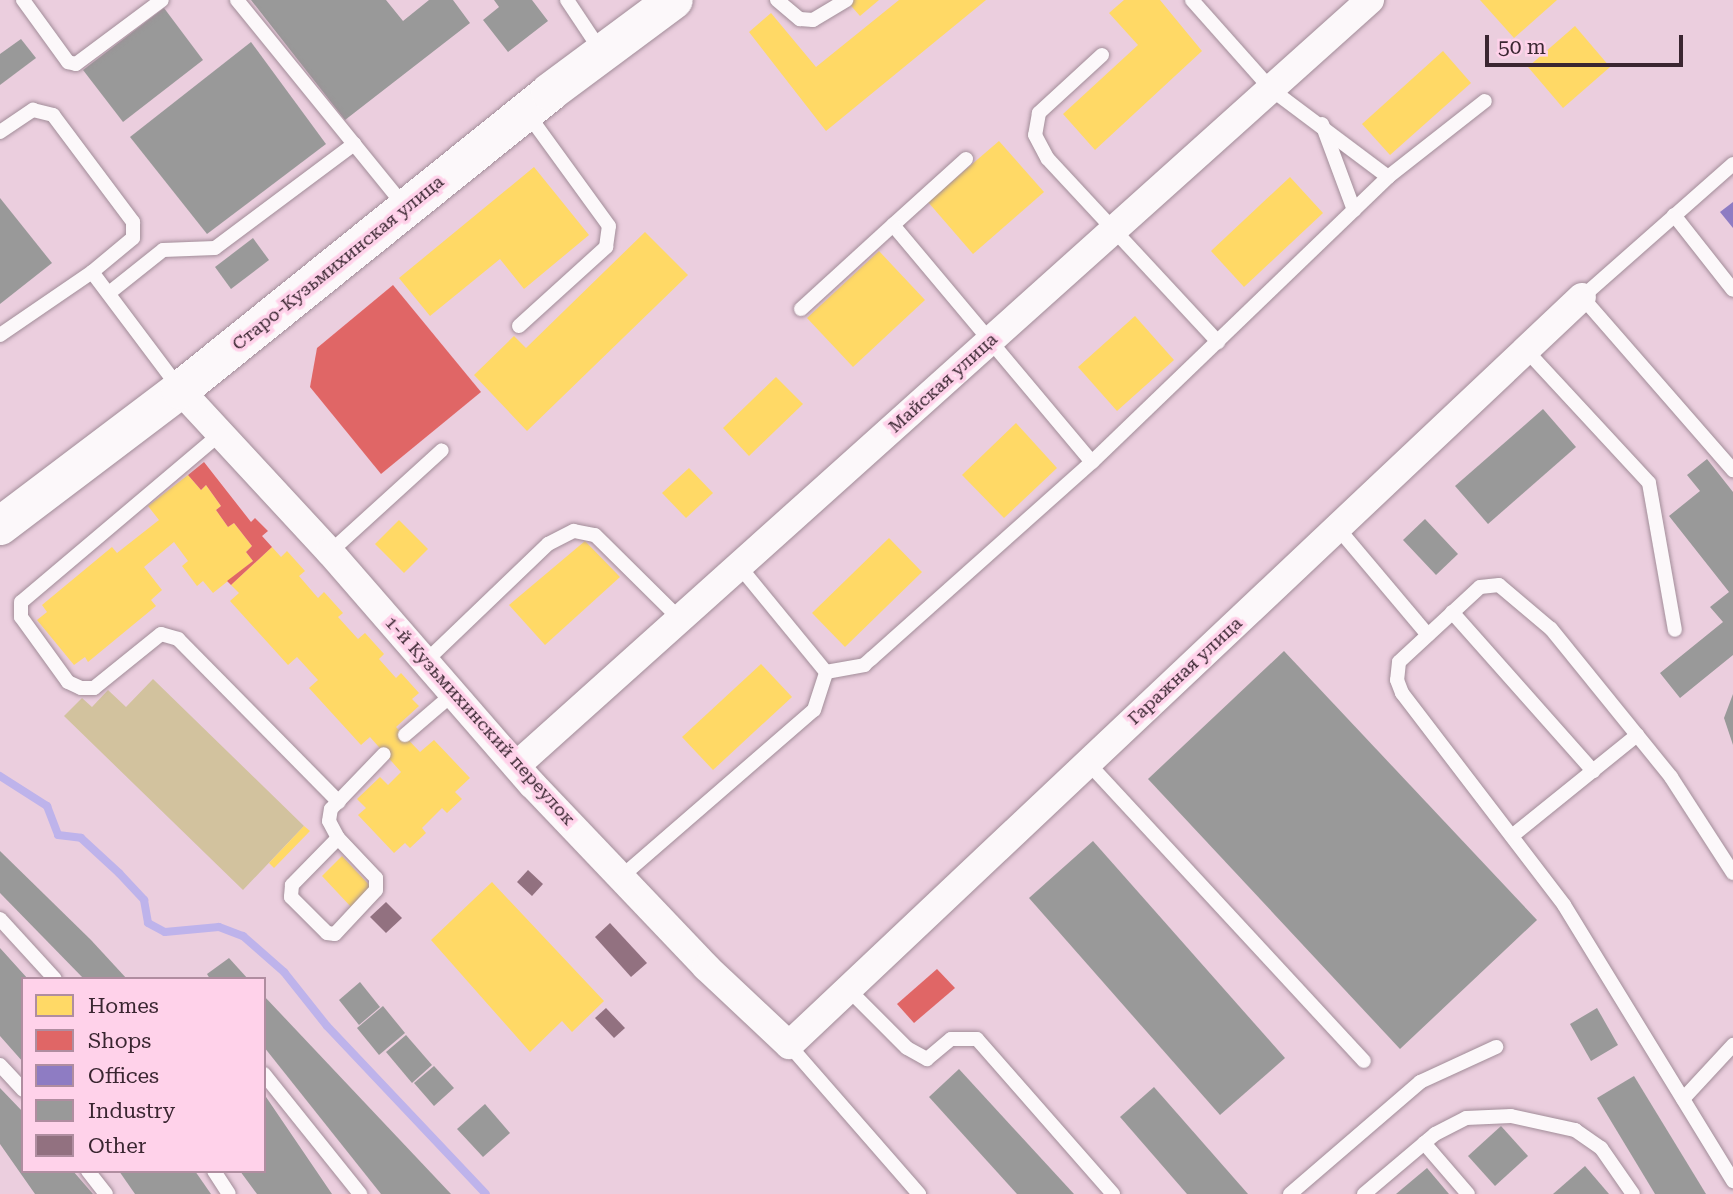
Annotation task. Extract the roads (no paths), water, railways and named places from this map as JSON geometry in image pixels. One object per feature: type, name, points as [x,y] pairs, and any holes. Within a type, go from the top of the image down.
[{"type":"main road","name":"Старо-Кузьмихинская улица","points":[[1,523],[180,390],[526,111],[674,0]]},
{"type":"street","name":"Майская улица","points":[[517,765],[1370,0]]},
{"type":"street","name":"Гаражная улица","points":[[789,1045],[1582,297]]},
{"type":"street","name":"1-й Кузьмихинский переулок","points":[[180,390],[330,552],[517,765],[621,877],[789,1045]]},
{"type":"lane","points":[[23,0],[68,62],[76,64],[162,0]]},
{"type":"lane","points":[[237,0],[406,208]]},
{"type":"lane","points":[[567,0],[602,53]]},
{"type":"lane","points":[[777,0],[800,19],[813,20],[846,0]]},
{"type":"lane","points":[[1192,0],[1271,89],[1321,123],[1388,177]]},
{"type":"lane","points":[[1102,55],[1039,113],[1035,135],[1048,159],[1115,227],[1218,342]]},
{"type":"lane","points":[[826,672],[864,665],[1092,462],[1388,177],[1485,101]]},
{"type":"lane","points":[[0,132],[33,110],[52,115],[133,222],[133,238],[92,272],[0,335]]},
{"type":"lane","points":[[519,326],[606,247],[609,226],[526,111]]},
{"type":"lane","points":[[1321,123],[1354,210]]},
{"type":"lane","points":[[109,293],[163,250],[215,248],[354,144]]},
{"type":"lane","points":[[801,309],[966,159]]},
{"type":"lane","points":[[1733,164],[1582,297],[1733,470]]},
{"type":"lane","points":[[1674,215],[1733,289]]},
{"type":"lane","points":[[893,225],[992,339],[1010,369],[1092,462]]},
{"type":"lane","points":[[92,272],[180,390]]},
{"type":"lane","points":[[1526,350],[1648,483],[1675,630]]},
{"type":"lane","points":[[220,434],[21,602],[21,617],[68,682],[81,688],[94,688],[161,634],[178,639],[339,802]]},
{"type":"lane","points":[[330,552],[442,450]]},
{"type":"lane","points":[[1337,527],[1428,635]]},
{"type":"lane","points":[[426,660],[548,544],[574,531],[595,535],[679,618]]},
{"type":"lane","points":[[740,567],[826,672]]},
{"type":"lane","points":[[1733,873],[1671,777],[1551,629],[1499,585],[1480,587],[1399,662],[1397,680],[1564,905],[1733,1181]]},
{"type":"lane","points":[[1452,612],[1593,771]]},
{"type":"lane","points":[[621,877],[814,710],[826,672]]},
{"type":"lane","points":[[405,735],[454,693]]},
{"type":"lane","points":[[1512,836],[1637,735]]},
{"type":"lane","points":[[338,838],[292,886],[291,897],[327,933],[335,934],[376,891],[376,878],[338,838],[330,821],[331,809],[384,754]]},
{"type":"lane","points":[[1088,763],[1364,1061]]},
{"type":"lane","points":[[0,919],[52,977]]},
{"type":"lane","points":[[848,989],[906,1048],[927,1059],[951,1039],[977,1040],[1112,1194]]},
{"type":"lane","points":[[789,1045],[919,1194]]},
{"type":"lane","points":[[1683,1099],[1733,1045]]},
{"type":"lane","points":[[1290,1194],[1420,1082],[1496,1047]]},
{"type":"lane","points":[[0,1065],[21,1088]]},
{"type":"lane","points":[[266,1076],[360,1194]]},
{"type":"lane","points":[[1364,1194],[1424,1143],[1466,1118],[1511,1116],[1575,1130],[1601,1148],[1633,1194]]},
{"type":"lane","points":[[1424,1143],[1468,1194]]},
{"type":"lane","points":[[90,1173],[106,1194]]},
{"type":"lane","points":[[215,1173],[229,1194]]},
{"type":"waterway","points":[[0,776],[47,806],[58,835],[81,838],[119,873],[144,900],[148,923],[165,932],[219,927],[243,936],[284,972],[327,1026],[486,1194]]}]
